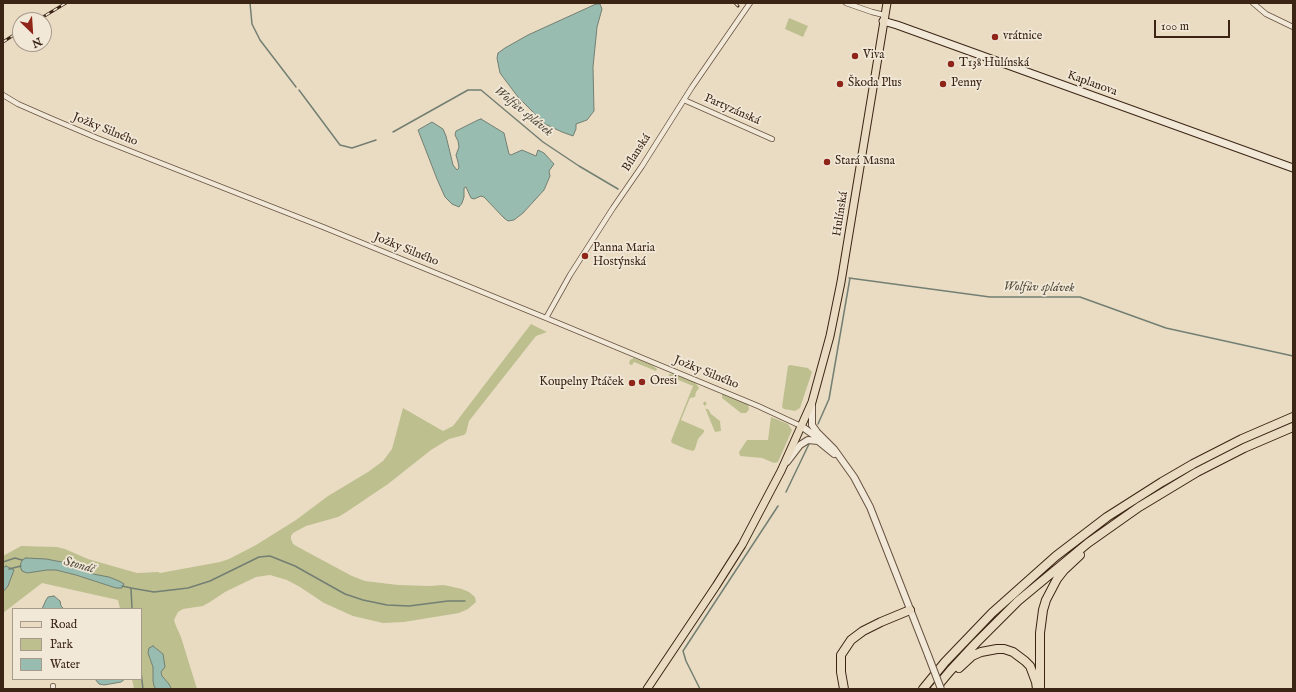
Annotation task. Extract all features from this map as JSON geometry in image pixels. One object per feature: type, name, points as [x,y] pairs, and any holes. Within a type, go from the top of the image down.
[{"type":"highway","points":[[923,689],[945,662],[992,613],[1056,556],[1118,510],[1162,482],[1211,454],[1293,417]]},
{"type":"highway","points":[[936,689],[950,671],[976,643],[1018,601],[1062,563],[1112,525],[1197,472],[1293,427]]},
{"type":"highway","points":[[1040,689],[1040,633],[1046,600],[1064,570],[1082,553],[1107,534],[1112,525]]},
{"type":"highway","points":[[845,688],[841,672],[842,655],[850,640],[863,631],[910,610]]},
{"type":"highway","points":[[936,689],[944,685],[972,656],[981,652],[997,649],[1013,652],[1025,661],[1030,666],[1037,689]]},
{"type":"highway","points":[[918,689],[930,675],[945,662]]},
{"type":"main road","name":"Hulínská","points":[[647,689],[734,559],[781,471],[812,402],[823,363],[840,286],[887,3]]},
{"type":"main road","name":"Kaplanova","points":[[884,18],[897,25],[1293,168]]},
{"type":"street","name":"Bílanská","points":[[546,318],[591,241],[750,3]]},
{"type":"street","points":[[846,3],[884,18]]},
{"type":"street","points":[[1253,3],[1266,14],[1293,27]]},
{"type":"street","name":"Jožky Silného","points":[[3,95],[44,116],[546,318],[758,406],[801,426]]},
{"type":"street","name":"Partyzánská","points":[[684,100],[772,139]]},
{"type":"street","points":[[812,402],[812,425],[830,445],[857,483],[870,507],[941,689]]},
{"type":"street","points":[[801,426],[819,438],[840,459]]},
{"type":"street","points":[[781,471],[800,445],[808,440],[818,441],[840,459]]},
{"type":"green space","points":[[789,18],[808,26],[803,37],[785,29]]},
{"type":"green space","points":[[531,324],[547,332],[536,336],[469,421],[466,433],[464,435],[449,439],[431,450],[388,484],[345,513],[338,517],[306,526],[293,533],[291,539],[293,544],[298,547],[352,576],[365,581],[398,585],[444,585],[469,592],[475,597],[476,602],[468,609],[459,613],[404,622],[383,623],[353,616],[344,612],[324,603],[287,580],[270,575],[256,577],[225,592],[203,606],[183,609],[178,612],[174,620],[181,637],[197,689],[171,689],[148,653],[153,667],[153,681],[156,689],[134,689],[132,680],[142,680],[142,608],[120,608],[118,600],[42,583],[3,613],[3,592],[5,590],[6,566],[3,568],[3,556],[21,546],[57,547],[88,559],[137,573],[160,573],[220,562],[256,545],[296,520],[328,496],[368,472],[383,461],[392,449],[403,408],[443,431],[453,426]],"holes":[[[46,559],[67,563],[123,584],[123,586],[122,588],[116,588],[56,570],[27,573]]]},
{"type":"green space","points":[[634,358],[652,365],[657,369],[656,371],[634,362],[632,365],[629,364],[630,360]]},
{"type":"green space","points":[[788,366],[808,368],[812,372],[800,408],[795,411],[784,409],[782,407]]},
{"type":"green space","points":[[669,374],[676,374],[695,382],[699,388],[695,397],[690,398],[681,420],[704,430],[693,451],[672,443],[671,441],[693,386],[669,376]]},
{"type":"green space","points":[[722,394],[748,404],[748,411],[746,413],[741,413],[722,398]]},
{"type":"green space","points":[[705,401],[707,404],[704,406],[703,403]]},
{"type":"green space","points":[[705,407],[720,421],[721,431],[715,432]]},
{"type":"green space","points":[[771,417],[788,424],[792,430],[778,462],[774,463],[762,458],[740,456],[739,452],[747,440],[768,440]]},
{"type":"water","points":[[596,4],[600,4],[602,9],[597,27],[593,67],[594,111],[587,120],[576,124],[576,129],[573,136],[545,124],[518,97],[500,73],[497,58],[498,53],[528,35]]},
{"type":"water","points":[[481,119],[504,133],[509,154],[511,155],[522,150],[536,156],[538,150],[544,153],[554,164],[549,171],[550,176],[544,190],[523,213],[514,220],[508,221],[504,218],[484,197],[481,196],[474,199],[471,198],[466,187],[464,188],[464,197],[459,207],[452,204],[445,197],[418,130],[432,122],[443,129],[453,165],[457,170],[459,168],[456,155],[459,147],[455,135],[456,131]]},
{"type":"water","points":[[26,558],[46,559],[67,563],[93,574],[109,577],[124,584],[122,588],[116,588],[56,570],[27,573],[22,571],[20,566],[22,560]]},
{"type":"water","points":[[6,566],[14,570],[8,586],[3,592],[3,568]]},
{"type":"water","points":[[54,596],[60,601],[63,608],[42,608],[48,597]]},
{"type":"water","points":[[153,646],[163,654],[165,667],[161,672],[171,689],[156,689],[154,686],[153,667],[148,653],[149,648]]},
{"type":"water","points":[[96,680],[124,680],[121,682],[104,685],[99,684]]},
{"type":"waterway","name":"Wolfův splávek","points":[[250,3],[252,24],[260,40],[296,87]]},
{"type":"waterway","name":"Wolfův splávek","points":[[299,90],[340,145],[352,148],[376,140]]},
{"type":"waterway","name":"Wolfův splávek","points":[[393,132],[468,90],[481,90],[543,142],[579,166],[618,189]]},
{"type":"waterway","name":"Wolfův splávek","points":[[849,278],[990,297],[1080,297],[1166,328],[1293,356]]},
{"type":"waterway","points":[[818,424],[829,399],[850,278]]},
{"type":"waterway","points":[[786,492],[809,444]]},
{"type":"waterway","points":[[700,689],[686,661],[683,651],[778,506]]},
{"type":"waterway","points":[[131,588],[154,592],[188,588],[210,581],[259,557],[270,556],[295,566],[345,594],[363,600],[387,605],[409,606],[448,601],[465,601]]},
{"type":"waterway","name":"Stonáč","points":[[3,562],[15,558],[22,560]]},
{"type":"waterway","points":[[9,569],[21,566]]},
{"type":"waterway","name":"Stonáč","points":[[122,586],[131,588],[132,608]]},
{"type":"waterway","name":"Stonáč","points":[[142,680],[143,689]]},
{"type":"railway","points":[[51,12],[66,3]]},
{"type":"railway","points":[[735,3],[738,6]]},
{"type":"railway","points":[[3,42],[12,36]]},
{"type":"place","name":"vrátnice","points":[[995,37]]},
{"type":"place","name":"Viva","points":[[855,56]]},
{"type":"place","name":"T138 Hulínská","points":[[951,64]]},
{"type":"place","name":"Škoda Plus","points":[[840,84]]},
{"type":"place","name":"Penny","points":[[943,84]]},
{"type":"place","name":"Stará Masna","points":[[827,162]]},
{"type":"place","name":"Panna Maria Hostýnská","points":[[585,256]]},
{"type":"place","name":"Oresi","points":[[642,382]]},
{"type":"place","name":"Koupelny Ptáček","points":[[632,383]]}]
